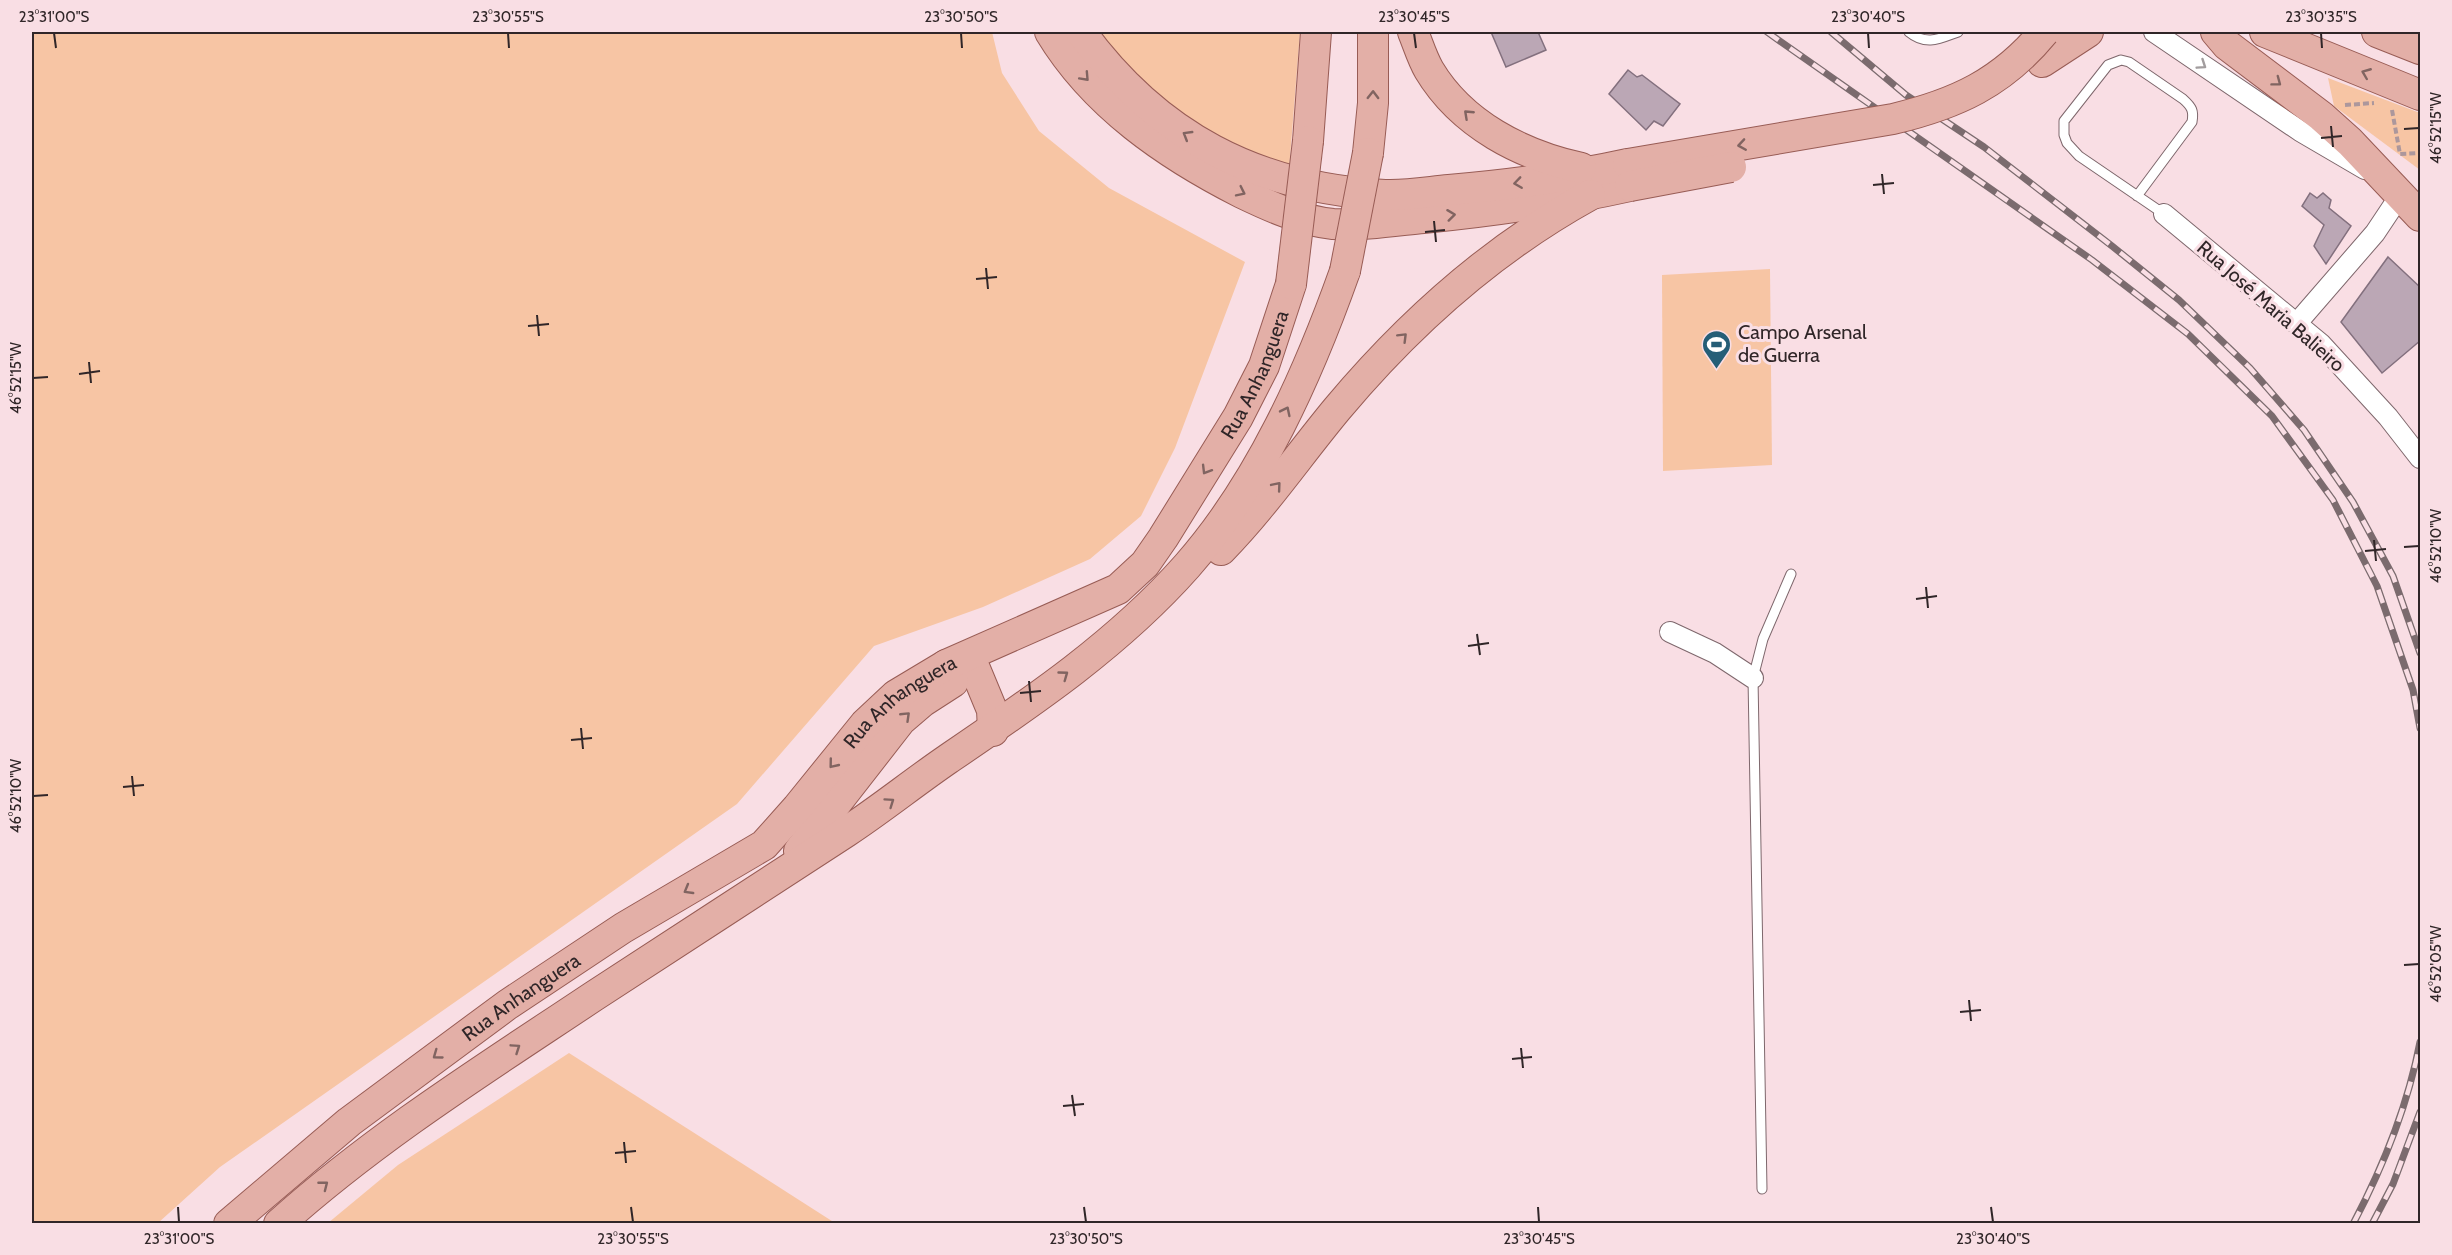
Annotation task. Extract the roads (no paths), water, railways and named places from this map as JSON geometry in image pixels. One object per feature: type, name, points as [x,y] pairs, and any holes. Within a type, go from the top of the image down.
[{"type":"main road","points":[[1050,32],[1060,49],[1123,117],[1169,153],[1216,180],[1285,212],[1332,224],[1386,222],[1593,183],[1936,109],[1987,84],[2027,52],[2044,32]]},
{"type":"main road","points":[[1081,32],[1106,66],[1157,114],[1212,149],[1263,172],[1338,190],[1388,195],[1512,184],[1593,183]]},
{"type":"main road","name":"Rua Anhanguera","points":[[229,1224],[349,1122],[507,1005],[623,928],[764,845],[881,708],[921,678],[946,664],[1118,589],[1145,564],[1182,511],[1238,417],[1264,366],[1291,284],[1308,141],[1316,32]]},
{"type":"main road","name":"Rua Anhanguera","points":[[279,1224],[399,1126],[993,731],[1113,640],[1186,567],[1221,524],[1269,445],[1318,343],[1344,270],[1368,153],[1373,103],[1372,32]]},
{"type":"main road","points":[[1413,32],[1430,70],[1457,104],[1481,126],[1512,145],[1593,183]]},
{"type":"main road","points":[[2042,62],[2067,32]]},
{"type":"main road","points":[[1629,175],[1905,135],[1939,126],[1974,112],[2002,95],[2042,62],[2088,32]]},
{"type":"main road","points":[[2216,32],[2227,45],[2321,116],[2421,216]]},
{"type":"main road","points":[[2265,32],[2421,95]]},
{"type":"main road","points":[[2377,32],[2414,45]]},
{"type":"main road","points":[[1113,640],[1200,571],[1225,546],[1281,482],[1360,384],[1438,303],[1517,238],[1593,183]]},
{"type":"main road","points":[[741,899],[788,862],[811,840],[902,720],[941,688],[975,669],[1078,627],[1120,605],[1149,605]]},
{"type":"main road","points":[[946,664],[975,669]]},
{"type":"main road","points":[[975,669],[992,710],[993,731]]},
{"type":"street","points":[[2154,32],[2300,131],[2394,188],[2375,233],[2297,323]]},
{"type":"street","name":"Rua José Maria Balieiro","points":[[2164,214],[2321,344],[2421,458]]},
{"type":"street","points":[[1670,632],[1715,653],[1753,678]]},
{"type":"lane","points":[[1909,32],[1921,40],[1934,41],[1958,32]]},
{"type":"lane","points":[[2137,196],[2192,122],[2193,114],[2191,106],[2183,99],[2129,62],[2121,60],[2108,65],[2064,121],[2063,128],[2067,143],[2079,156],[2137,196],[2164,214]]},
{"type":"lane","points":[[1762,1189],[1753,678],[1763,639],[1791,574]]},
{"type":"railway","points":[[1767,32],[2092,260],[2188,334],[2272,416],[2333,500],[2377,586],[2413,690],[2420,728]]},
{"type":"railway","points":[[1831,32],[1906,95],[1984,147],[2112,246],[2179,300],[2250,368],[2304,430],[2353,502],[2393,576],[2420,653]]},
{"type":"railway","points":[[2353,1224],[2393,1135],[2409,1089],[2420,1042]]},
{"type":"railway","points":[[2372,1224],[2393,1184],[2420,1112]]},
{"type":"place","name":"Campo Arsenal de Guerra","points":[[1717,370]]}]
